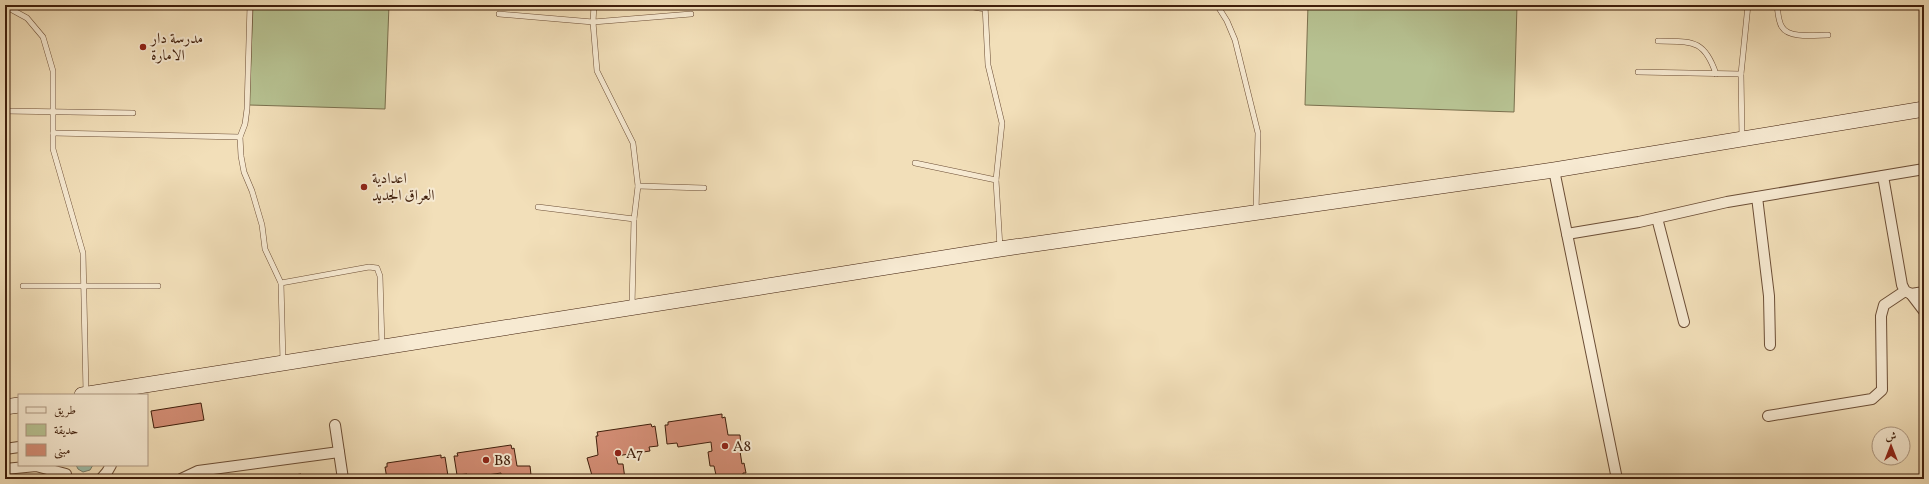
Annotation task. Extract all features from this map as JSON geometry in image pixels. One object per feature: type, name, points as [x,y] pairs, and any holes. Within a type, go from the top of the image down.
[{"type":"street","points":[[90,394],[1000,249],[1554,170],[1924,109]]},
{"type":"street","points":[[1567,234],[1657,218],[1757,197],[1924,169]]},
{"type":"street","points":[[1554,170],[1617,479]]},
{"type":"street","points":[[1883,176],[1908,293],[1924,311]]},
{"type":"street","points":[[1757,197],[1769,296],[1770,345]]},
{"type":"street","points":[[1657,218],[1684,322]]},
{"type":"street","points":[[1768,416],[1872,399],[1882,390],[1881,316],[1884,305],[1908,293],[1924,292]]},
{"type":"street","points":[[5,407],[18,405]]},
{"type":"street","points":[[335,425],[343,479]]},
{"type":"street","points":[[5,449],[18,447]]},
{"type":"street","points":[[181,479],[198,471],[339,452]]},
{"type":"street","points":[[5,469],[36,466],[67,473]]},
{"type":"street","points":[[101,479],[110,466]]},
{"type":"street","points":[[111,466],[112,479]]},
{"type":"lane","points":[[250,5],[247,109],[245,124],[240,137],[244,172],[252,191],[262,225],[265,249],[282,283],[283,363]]},
{"type":"lane","points":[[594,5],[593,22],[596,71],[633,143],[638,186],[634,219],[632,308]]},
{"type":"lane","points":[[962,5],[985,7],[988,65],[1002,122],[996,180],[1000,249]]},
{"type":"lane","points":[[1217,5],[1236,40],[1258,133],[1256,213]]},
{"type":"lane","points":[[1742,139],[1741,74],[1748,5]]},
{"type":"lane","points":[[1777,5],[1782,28],[1791,34],[1828,35]]},
{"type":"lane","points":[[5,6],[27,18],[43,38],[52,71],[53,149],[83,253],[84,394]]},
{"type":"lane","points":[[499,14],[593,22],[691,14]]},
{"type":"lane","points":[[1658,41],[1692,42],[1706,52],[1712,61],[1716,74]]},
{"type":"lane","points":[[1638,72],[1741,74]]},
{"type":"lane","points":[[5,111],[133,113]]},
{"type":"lane","points":[[53,133],[240,137]]},
{"type":"lane","points":[[915,163],[996,180]]},
{"type":"lane","points":[[638,186],[704,188]]},
{"type":"lane","points":[[538,207],[634,219]]},
{"type":"lane","points":[[282,283],[369,267],[377,268],[380,276],[382,347]]},
{"type":"lane","points":[[23,286],[158,286]]},
{"type":"green space","points":[[253,5],[389,5],[385,109],[249,105]]},
{"type":"green space","points":[[1308,5],[1517,5],[1514,112],[1305,105]]},
{"type":"shaded area","points":[[76,466],[92,466],[90,470],[83,472]]},
{"type":"building","points":[[201,403],[204,420],[154,428],[151,411]]},
{"type":"building","name":"A8","points":[[722,414],[722,418],[725,417],[728,435],[740,435],[741,445],[739,445],[742,464],[744,463],[746,473],[743,473],[743,475],[734,476],[734,479],[686,479],[716,475],[714,466],[710,466],[708,452],[712,451],[711,442],[678,447],[677,443],[667,444],[665,425],[668,425],[668,422]]},
{"type":"building","name":"A7","points":[[651,424],[652,427],[655,426],[658,446],[649,447],[650,451],[616,456],[618,464],[623,464],[625,479],[593,479],[587,458],[598,455],[597,432]]},
{"type":"building","name":"B8","points":[[511,445],[512,449],[514,448],[517,466],[530,466],[531,475],[529,476],[529,479],[501,479],[501,473],[467,478],[467,474],[457,475],[454,456],[458,456],[457,453]]},
{"type":"building","points":[[441,455],[441,458],[445,457],[448,476],[439,479],[387,479],[385,467],[387,467],[387,463]]},
{"type":"building","points":[[301,474],[302,478],[305,479],[266,479]]},
{"type":"place","name":"مدرسة دار الامارة","points":[[143,47]]},
{"type":"place","name":"اعدادية العراق الجديد","points":[[364,187]]},
{"type":"place","name":"A8","points":[[725,446]]},
{"type":"place","name":"A7","points":[[618,453]]},
{"type":"place","name":"B8","points":[[486,460]]}]
